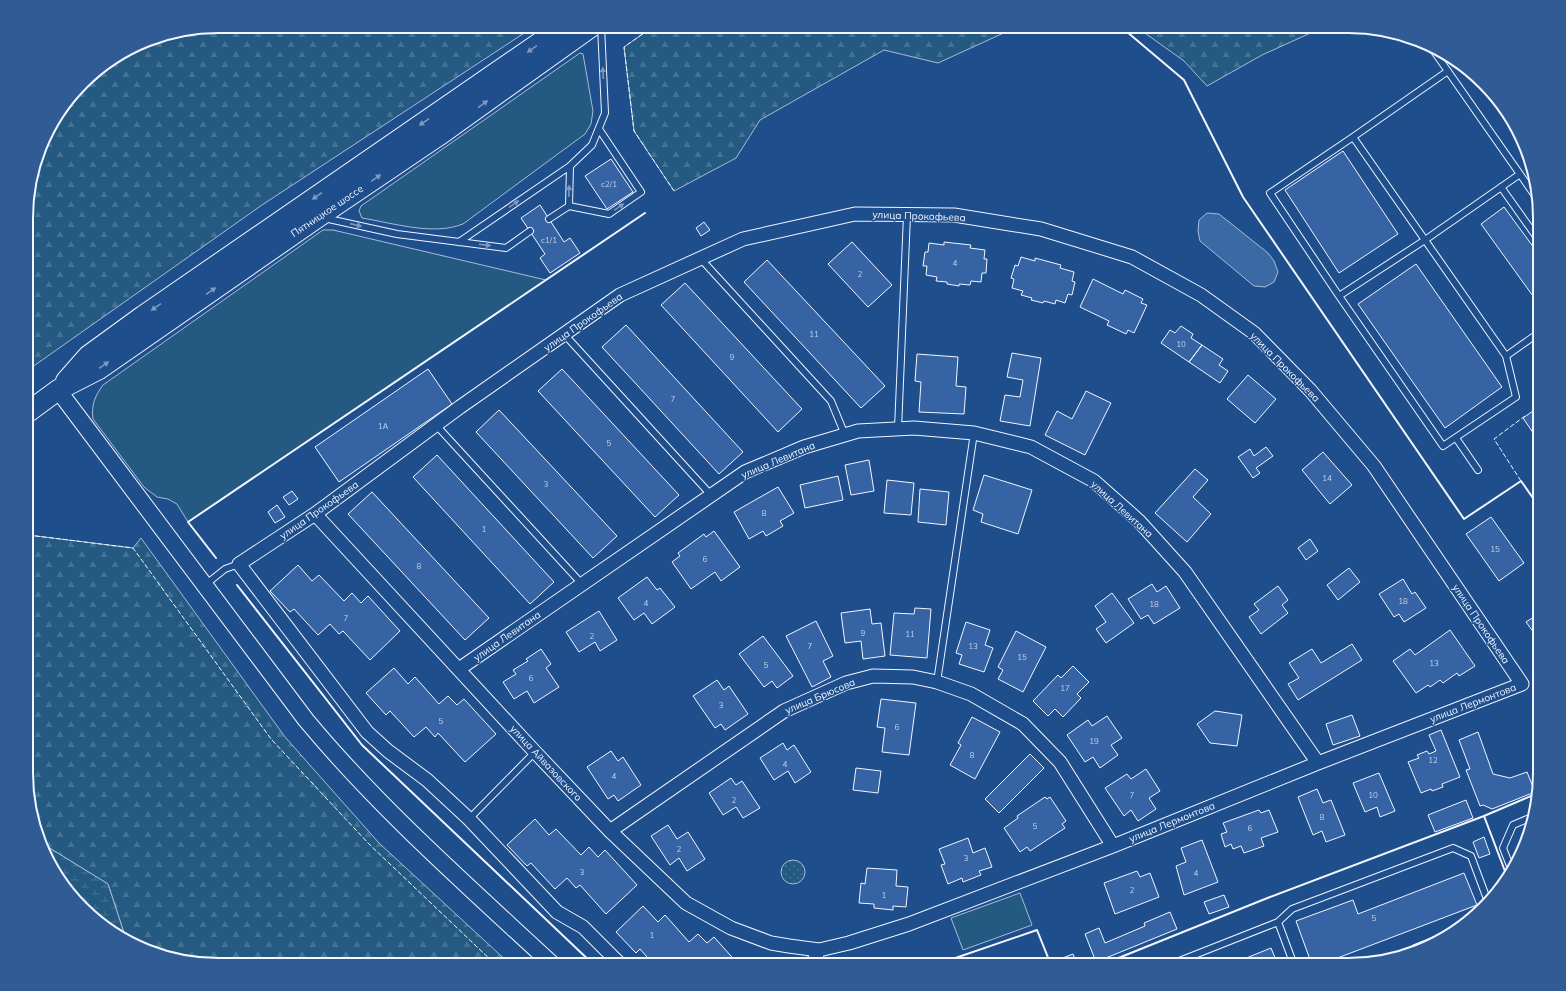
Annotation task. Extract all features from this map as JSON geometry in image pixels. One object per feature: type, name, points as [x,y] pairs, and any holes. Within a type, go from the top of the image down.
[{"type":"main road","name":"Пятницкое шоссе","points":[[58,390],[88,356],[143,316],[554,33]]},
{"type":"main road","name":"Пятницкое шоссе","points":[[33,408],[58,390],[99,369],[318,217],[438,136],[582,33]]},
{"type":"street","name":"улица Прокофьева","points":[[239,564],[315,514],[436,425],[620,295],[743,239],[855,214],[954,215],[1041,229],[1132,257],[1201,296],[1254,333],[1310,390],[1374,466],[1522,684]]},
{"type":"street","points":[[58,390],[306,720],[340,761],[388,810],[546,958]]},
{"type":"street","name":"улица Левитана","points":[[459,669],[745,472],[804,447],[858,431],[914,428],[974,433],[1038,451],[1094,481],[1139,521],[1185,572],[1318,763]]},
{"type":"street","name":"улица Айвазовского","points":[[315,514],[610,831],[686,903],[731,928],[770,942],[819,950]]},
{"type":"street","points":[[239,564],[367,732],[388,751],[427,780],[469,819],[557,912],[583,927],[614,958]]},
{"type":"street","name":"улица Брюсова","points":[[610,831],[784,711],[846,683],[873,676],[913,677],[937,682],[971,694],[1023,724],[1060,762],[1113,846]]},
{"type":"street","name":"улица Лермонтова","points":[[819,950],[849,943],[908,924],[1113,846],[1318,763],[1522,684]]},
{"type":"street","points":[[815,958],[819,950]]},
{"type":"lane","points":[[459,242],[570,166],[592,145],[605,113],[601,33]]},
{"type":"lane","points":[[1438,57],[1530,189]]},
{"type":"lane","points":[[1353,137],[1506,356],[1516,397],[1443,446],[1270,193],[1448,71]]},
{"type":"lane","points":[[549,219],[569,206],[609,214],[642,192],[599,128]]},
{"type":"lane","points":[[569,206],[570,166]]},
{"type":"lane","points":[[1339,296],[1425,240],[1520,174]]},
{"type":"lane","points":[[1501,187],[1533,232]]},
{"type":"lane","points":[[898,429],[907,215]]},
{"type":"lane","points":[[318,217],[397,234],[506,248],[530,232]]},
{"type":"lane","points":[[699,258],[831,401],[846,435]]},
{"type":"lane","points":[[564,334],[711,495]]},
{"type":"lane","points":[[1506,356],[1533,337]]},
{"type":"lane","points":[[436,425],[582,584]]},
{"type":"lane","points":[[937,682],[974,433]]},
{"type":"lane","points":[[1456,438],[1478,470]]},
{"type":"lane","points":[[205,585],[225,569],[239,564]]},
{"type":"lane","points":[[469,819],[535,752]]},
{"type":"lane","points":[[1509,864],[1503,848],[1513,825],[1527,819]]},
{"type":"lane","points":[[1187,958],[1278,922],[1292,909],[1453,848],[1471,856],[1486,896]]},
{"type":"lane","points":[[1278,922],[1291,958]]},
{"type":"green space","points":[[206,33],[524,33],[262,205],[33,366],[33,206],[39,170],[52,136],[64,115],[87,87],[115,64],[147,47],[170,39]]},
{"type":"green space","points":[[644,33],[1004,33],[938,63],[884,50],[760,120],[736,158],[674,191],[634,131],[624,47]]},
{"type":"green space","points":[[1145,33],[1311,33],[1262,55],[1207,86],[1184,61]]},
{"type":"green space","points":[[580,53],[583,54],[593,111],[591,124],[585,134],[463,224],[439,229],[426,229],[362,218],[359,211],[361,206]]},
{"type":"green space","points":[[323,230],[333,230],[546,280],[188,522],[177,504],[168,499],[157,497],[144,487],[93,419],[93,405],[96,397],[103,385]]},
{"type":"green space","points":[[33,536],[133,548],[141,538],[285,737],[379,843],[503,958],[206,958],[170,952],[147,944],[124,932],[108,884],[49,847],[39,821],[33,785]]},
{"type":"green space","points":[[49,847],[108,884],[124,932],[105,920],[87,904],[71,886]]},
{"type":"green space","points":[[793,860],[802,863],[805,872],[802,881],[793,884],[784,881],[781,872],[784,863]]},
{"type":"green space","points":[[1020,893],[1032,925],[963,950],[951,918]]},
{"type":"shaded area","points":[[1207,213],[1219,214],[1268,253],[1274,261],[1278,272],[1274,282],[1265,287],[1254,286],[1200,241],[1198,231],[1199,220]]},
{"type":"building","points":[[1343,151],[1398,234],[1339,273],[1285,190]]},
{"type":"building","points":[[611,159],[633,192],[607,209],[585,176]]},
{"type":"building","points":[[540,205],[564,242],[570,238],[580,253],[550,273],[540,258],[545,254],[521,218]]},
{"type":"building","points":[[1504,207],[1533,246],[1533,296],[1481,224]]},
{"type":"building","points":[[704,222],[710,230],[701,236],[696,228]]},
{"type":"building","points":[[852,242],[892,285],[868,307],[828,264]]},
{"type":"building","points":[[944,242],[971,245],[970,248],[985,250],[984,259],[987,259],[986,273],[982,273],[981,282],[971,281],[970,285],[959,284],[959,286],[947,284],[947,282],[936,281],[937,277],[926,275],[927,266],[923,266],[925,252],[928,252],[929,243],[944,245]]},
{"type":"building","points":[[1021,257],[1035,261],[1035,258],[1061,265],[1060,268],[1074,272],[1072,281],[1075,282],[1072,295],[1068,294],[1065,303],[1056,300],[1055,304],[1031,300],[1032,298],[1021,295],[1023,291],[1012,288],[1014,279],[1011,278],[1015,265],[1018,266]]},
{"type":"building","points":[[767,260],[885,386],[861,408],[744,282]]},
{"type":"building","points":[[1416,264],[1502,387],[1445,428],[1358,304]]},
{"type":"building","points":[[1093,279],[1123,294],[1125,290],[1143,299],[1141,303],[1147,305],[1134,333],[1128,330],[1126,334],[1107,325],[1109,321],[1080,307]]},
{"type":"building","points":[[685,283],[802,409],[778,432],[661,305]]},
{"type":"building","points":[[626,325],[743,452],[719,474],[602,347]]},
{"type":"building","points":[[1181,326],[1193,334],[1191,338],[1202,345],[1189,362],[1161,343],[1170,330],[1175,333]]},
{"type":"building","points":[[1202,345],[1223,359],[1219,365],[1228,371],[1220,383],[1189,362]]},
{"type":"building","points":[[1012,353],[1041,358],[1030,426],[1000,421],[1005,395],[1020,397],[1023,380],[1007,377]]},
{"type":"building","points":[[917,354],[958,357],[956,386],[966,387],[964,414],[919,412],[921,382],[915,381]]},
{"type":"building","points":[[428,369],[452,404],[339,482],[315,447]]},
{"type":"building","points":[[562,369],[679,495],[655,517],[538,391]]},
{"type":"building","points":[[1248,375],[1276,399],[1255,423],[1227,399]]},
{"type":"building","points":[[1086,391],[1111,403],[1085,455],[1045,435],[1057,411],[1072,419]]},
{"type":"building","points":[[499,410],[617,536],[593,558],[476,432]]},
{"type":"building","points":[[1533,411],[1533,433],[1523,418]]},
{"type":"building","points":[[1266,447],[1273,456],[1256,468],[1260,473],[1253,478],[1238,457],[1250,449],[1254,456]]},
{"type":"building","points":[[1323,452],[1352,485],[1330,504],[1302,470]]},
{"type":"building","points":[[437,455],[554,582],[530,604],[413,477]]},
{"type":"building","points":[[869,460],[874,491],[851,495],[845,465]]},
{"type":"building","points":[[1195,469],[1208,480],[1193,497],[1211,514],[1187,542],[1155,513]]},
{"type":"building","points":[[984,475],[1032,490],[1018,534],[981,522],[983,514],[973,510]]},
{"type":"building","points":[[838,476],[843,500],[805,508],[800,485]]},
{"type":"building","points":[[887,480],[914,483],[911,515],[884,513]]},
{"type":"building","points":[[778,487],[794,513],[780,521],[783,526],[766,536],[763,531],[749,539],[734,512]]},
{"type":"building","points":[[920,489],[949,492],[946,525],[918,522]]},
{"type":"building","points":[[292,491],[298,499],[289,505],[283,497]]},
{"type":"building","points":[[372,492],[489,618],[465,640],[348,514]]},
{"type":"building","points":[[277,505],[285,517],[275,523],[268,512]]},
{"type":"building","points":[[1491,517],[1524,563],[1499,581],[1466,534]]},
{"type":"building","points":[[714,531],[740,567],[721,581],[715,572],[691,589],[672,562],[680,556],[678,553],[704,534],[706,537]]},
{"type":"building","points":[[1310,539],[1318,551],[1306,560],[1298,548]]},
{"type":"building","points":[[298,565],[312,581],[319,575],[344,601],[352,593],[361,603],[368,596],[400,631],[370,660],[343,631],[339,634],[330,624],[318,635],[294,609],[290,612],[270,591]]},
{"type":"building","points":[[1349,568],[1360,582],[1338,600],[1327,585]]},
{"type":"building","points":[[647,577],[657,590],[660,588],[675,607],[652,624],[644,613],[634,620],[618,598]]},
{"type":"building","points":[[1403,579],[1412,594],[1415,592],[1426,608],[1404,622],[1399,614],[1394,617],[1379,594]]},
{"type":"building","points":[[1152,584],[1157,592],[1166,586],[1180,608],[1154,624],[1148,615],[1141,619],[1128,599]]},
{"type":"building","points":[[1278,586],[1288,600],[1282,605],[1288,613],[1261,634],[1249,617],[1259,610],[1254,604]]},
{"type":"building","points":[[1112,593],[1134,623],[1106,643],[1096,629],[1106,622],[1095,606]]},
{"type":"building","points":[[915,608],[931,609],[927,658],[890,655],[894,613],[914,614]]},
{"type":"building","points":[[870,609],[872,624],[881,623],[885,656],[863,659],[861,641],[845,643],[841,613]]},
{"type":"building","points":[[599,611],[617,640],[600,651],[595,642],[579,652],[566,632]]},
{"type":"building","points":[[1533,618],[1533,632],[1526,622]]},
{"type":"building","points":[[816,621],[833,656],[823,661],[831,677],[812,687],[786,636]]},
{"type":"building","points":[[966,622],[990,630],[985,645],[993,648],[984,672],[959,664],[962,655],[956,653]]},
{"type":"building","points":[[1450,630],[1475,666],[1459,676],[1457,673],[1443,683],[1440,680],[1430,687],[1428,685],[1416,693],[1393,661],[1410,649],[1415,655]]},
{"type":"building","points":[[1016,631],[1046,647],[1023,692],[998,679],[1003,670],[998,667]]},
{"type":"building","points":[[763,636],[793,676],[777,688],[772,681],[764,687],[739,654]]},
{"type":"building","points":[[1352,644],[1362,660],[1298,700],[1288,684],[1299,678],[1289,663],[1312,649],[1321,663]]},
{"type":"building","points":[[541,649],[551,664],[546,668],[559,687],[534,703],[527,691],[514,699],[503,682],[516,674],[513,670],[528,661],[526,659]]},
{"type":"building","points":[[1073,666],[1089,682],[1077,694],[1081,698],[1063,717],[1055,709],[1048,716],[1033,701],[1058,675],[1061,678]]},
{"type":"building","points":[[394,668],[408,684],[415,677],[439,704],[448,696],[457,705],[464,699],[496,734],[465,762],[438,733],[435,737],[426,727],[414,737],[390,711],[386,715],[366,693]]},
{"type":"building","points":[[717,680],[724,690],[729,686],[748,714],[725,730],[721,724],[715,728],[693,696]]},
{"type":"building","points":[[881,699],[916,703],[909,755],[882,752],[885,728],[877,727]]},
{"type":"building","points":[[1215,711],[1242,715],[1237,746],[1210,743],[1197,724]]},
{"type":"building","points":[[1352,715],[1360,736],[1333,745],[1326,724]]},
{"type":"building","points":[[1107,716],[1122,738],[1111,745],[1118,755],[1100,768],[1093,757],[1085,762],[1067,735],[1088,720],[1092,726]]},
{"type":"building","points":[[972,717],[1000,732],[975,779],[950,765],[961,745],[958,743]]},
{"type":"building","points":[[1441,730],[1460,777],[1442,784],[1443,787],[1432,791],[1431,789],[1421,793],[1408,762],[1419,758],[1417,755],[1427,751],[1429,754],[1436,751],[1429,735]]},
{"type":"building","points":[[1478,732],[1493,774],[1510,778],[1527,772],[1533,786],[1532,793],[1492,809],[1483,805],[1480,806],[1466,770],[1470,769],[1459,740]]},
{"type":"building","points":[[783,743],[787,750],[794,745],[811,772],[795,783],[788,771],[774,780],[760,758]]},
{"type":"building","points":[[611,751],[618,761],[623,757],[641,785],[618,801],[614,795],[608,799],[587,767]]},
{"type":"building","points":[[1030,754],[1044,768],[999,813],[985,799]]},
{"type":"building","points":[[856,768],[881,771],[878,793],[853,790]]},
{"type":"building","points":[[1146,769],[1160,791],[1149,798],[1156,809],[1138,821],[1131,810],[1124,816],[1105,788],[1127,774],[1131,779]]},
{"type":"building","points":[[1379,773],[1395,811],[1380,817],[1377,807],[1365,812],[1353,783]]},
{"type":"building","points":[[731,778],[736,785],[742,781],[760,808],[743,818],[736,807],[723,815],[709,793]]},
{"type":"building","points":[[1317,789],[1323,803],[1331,800],[1345,835],[1326,842],[1322,831],[1313,835],[1298,797]]},
{"type":"building","points":[[1045,797],[1047,799],[1050,797],[1066,821],[1062,824],[1065,828],[1030,851],[1027,847],[1020,852],[1004,828],[1018,818],[1017,816]]},
{"type":"building","points":[[1466,800],[1473,818],[1435,832],[1428,815]]},
{"type":"building","points":[[1259,810],[1261,813],[1269,810],[1278,832],[1261,838],[1264,846],[1244,853],[1241,846],[1233,849],[1231,844],[1225,847],[1221,834],[1227,832],[1223,823]]},
{"type":"building","points":[[535,819],[549,835],[556,829],[581,855],[589,847],[598,857],[605,850],[637,885],[606,914],[580,885],[576,888],[567,878],[555,889],[531,863],[527,866],[507,845]]},
{"type":"building","points":[[668,825],[677,839],[688,832],[705,859],[687,871],[679,858],[670,865],[651,836]]},
{"type":"building","points":[[1484,837],[1490,854],[1479,858],[1473,842]]},
{"type":"building","points":[[968,838],[973,853],[985,848],[992,867],[979,871],[981,875],[963,882],[962,878],[948,884],[941,865],[945,864],[939,849]]},
{"type":"building","points":[[1202,840],[1218,882],[1184,895],[1176,866],[1186,862],[1181,848]]},
{"type":"building","points":[[867,868],[897,870],[896,886],[908,887],[906,907],[893,906],[893,910],[874,908],[874,904],[859,903],[861,883],[865,884]]},
{"type":"building","points":[[1137,871],[1140,877],[1150,873],[1159,897],[1115,914],[1104,883]]},
{"type":"building","points":[[1464,873],[1477,905],[1337,958],[1309,958],[1296,921],[1353,900],[1358,914]]},
{"type":"building","points":[[1224,895],[1229,907],[1209,914],[1204,902]]},
{"type":"building","points":[[643,906],[658,922],[665,915],[689,942],[698,934],[707,943],[714,937],[733,958],[648,958],[640,949],[636,953],[616,932]]},
{"type":"building","points":[[1170,912],[1177,929],[1106,958],[1094,958],[1085,934],[1099,928],[1105,943],[1145,926],[1144,923]]},
{"type":"building","points":[[1271,948],[1275,958],[1246,958]]},
{"type":"building","points":[[1073,954],[1075,958],[1063,958]]},
{"type":"fence","points":[[644,33],[624,47],[634,131],[674,191]]},
{"type":"fence","points":[[1521,481],[1494,439],[1525,416]]},
{"type":"fence","points":[[33,536],[133,548],[271,739],[369,844],[489,958]]},
{"type":"wall","points":[[1128,33],[1184,80],[1243,197],[1464,519],[1521,481],[1533,498]]},
{"type":"wall","points":[[216,558],[188,522],[645,213]]},
{"type":"wall","points":[[237,585],[362,745],[587,958]]},
{"type":"wall","points":[[1118,958],[1270,897],[1484,816],[1531,796]]},
{"type":"wall","points":[[1484,816],[1505,871]]},
{"type":"wall","points":[[955,958],[1037,930],[1048,958]]}]
